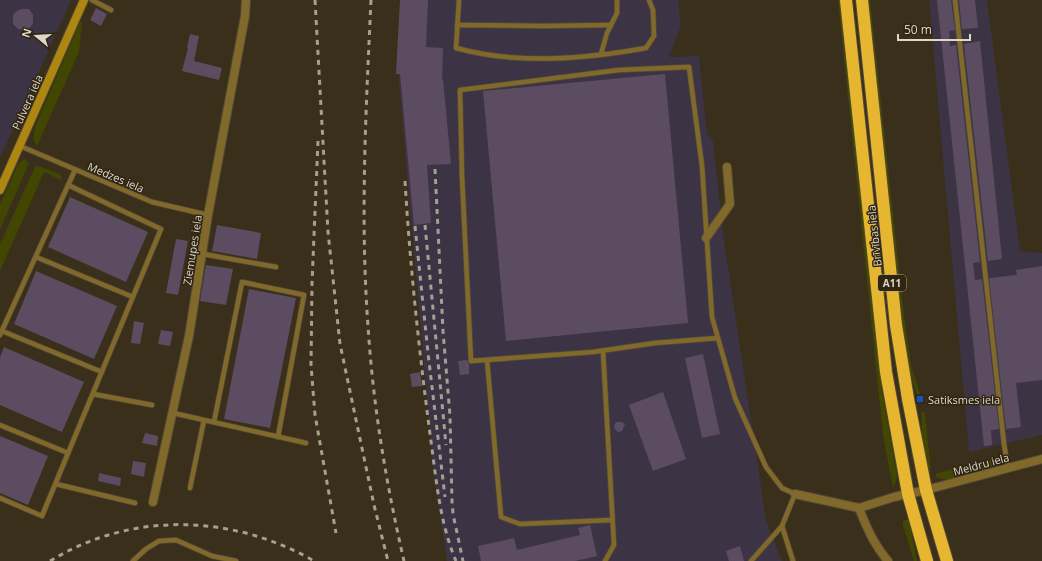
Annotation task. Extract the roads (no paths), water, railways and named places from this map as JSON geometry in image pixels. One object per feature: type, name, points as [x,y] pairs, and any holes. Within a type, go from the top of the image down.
[{"type":"highway","name":"Brīvības iela","points":[[846,0],[886,372],[908,494],[927,561]]},
{"type":"highway","name":"Brīvības iela","points":[[862,0],[896,325],[908,399],[926,490],[947,561]]},
{"type":"main road","name":"Pulvera iela","points":[[0,190],[84,0]]},
{"type":"street","name":"Ziemupes iela","points":[[153,502],[189,336],[208,215],[246,0]]},
{"type":"street","points":[[706,238],[730,204],[727,167]]},
{"type":"street","name":"Meldru iela","points":[[859,508],[894,497],[1042,459]]},
{"type":"street","points":[[795,494],[859,508],[865,526],[888,561]]},
{"type":"lane","points":[[92,0],[111,10]]},
{"type":"lane","points":[[459,0],[456,48],[507,57],[533,59],[560,58],[646,48],[654,36],[653,10],[649,0]]},
{"type":"lane","points":[[601,54],[611,25],[617,13],[617,0]]},
{"type":"lane","points":[[955,0],[1004,444],[1008,468]]},
{"type":"lane","points":[[457,25],[611,25]]},
{"type":"lane","points":[[718,338],[603,351],[471,361],[462,177],[460,90],[619,70],[689,67],[702,166],[712,317],[718,338],[735,398],[766,466],[782,488],[795,494],[782,526],[751,561]]},
{"type":"lane","name":"Medzes iela","points":[[20,146],[152,202],[208,215]]},
{"type":"lane","points":[[75,170],[1,333],[102,372]]},
{"type":"lane","points":[[0,498],[42,516],[161,229],[68,185]]},
{"type":"lane","points":[[203,254],[276,267]]},
{"type":"lane","points":[[36,256],[133,297]]},
{"type":"lane","points":[[214,422],[242,282],[304,295],[278,437]]},
{"type":"lane","points":[[603,351],[614,545],[605,561]]},
{"type":"lane","points":[[487,360],[501,518],[520,524],[612,520]]},
{"type":"lane","points":[[93,394],[152,405]]},
{"type":"lane","points":[[173,413],[306,443]]},
{"type":"lane","points":[[190,488],[204,420]]},
{"type":"lane","points":[[0,425],[68,453]]},
{"type":"lane","points":[[56,484],[134,503]]},
{"type":"lane","points":[[782,526],[793,561]]},
{"type":"lane","points":[[133,561],[146,549],[159,541],[176,540],[212,556],[236,561]]},
{"type":"railway","points":[[315,0],[328,232],[340,344],[374,505],[388,561]]},
{"type":"railway","points":[[371,0],[364,204],[364,244],[368,326],[373,385],[381,444],[391,502],[404,561]]},
{"type":"railway","points":[[318,141],[312,283],[311,365],[315,415],[336,533]]},
{"type":"railway","points":[[435,169],[443,331],[450,416],[452,501],[453,514],[463,561]]},
{"type":"railway","points":[[405,181],[415,308],[434,466],[442,514],[450,546],[456,561]]},
{"type":"railway","points":[[425,225],[446,445]]},
{"type":"railway","points":[[415,226],[445,497]]},
{"type":"railway","points":[[50,561],[82,545],[114,533],[148,527],[182,525],[216,527],[250,534],[282,545],[314,561]]},
{"type":"place","name":"Satiksmes iela","points":[[920,399]]}]
